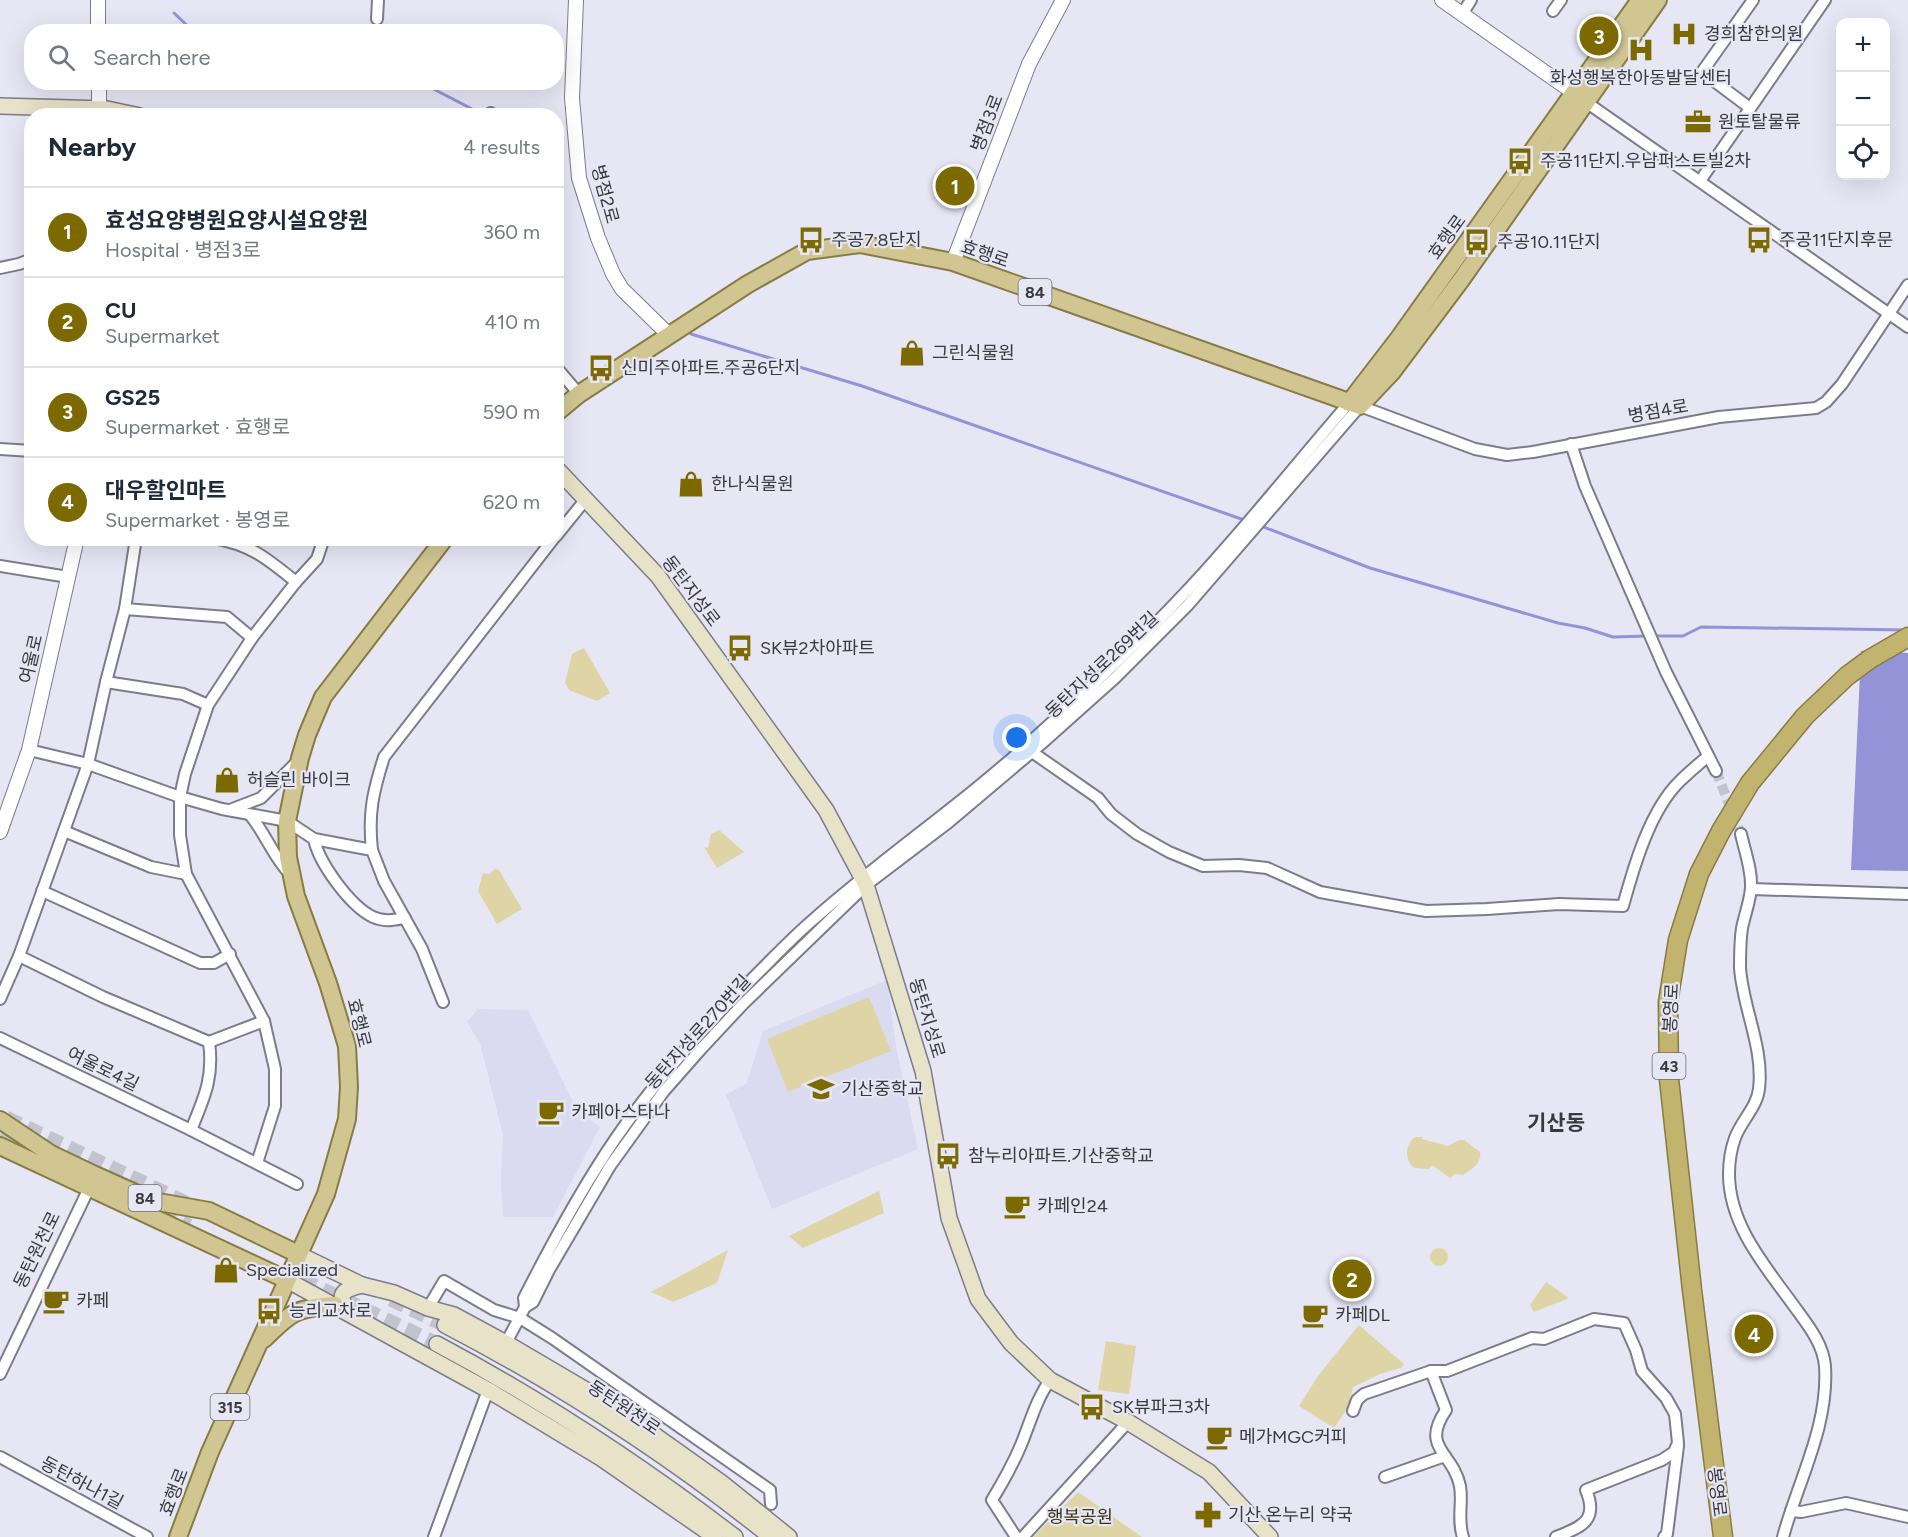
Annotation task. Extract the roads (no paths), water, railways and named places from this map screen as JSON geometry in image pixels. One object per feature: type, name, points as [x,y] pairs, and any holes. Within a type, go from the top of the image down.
[{"type":"highway","name":"봉영로","points":[[1724,1532],[1669,1079],[1668,1002],[1678,940],[1699,874],[1721,831],[1750,783],[1805,716],[1846,676],[1869,659],[1908,637]]},
{"type":"main road","name":"효행로","points":[[664,339],[748,284],[807,251],[860,243],[953,262],[1355,404],[1392,372],[1461,280],[1640,0]]},
{"type":"main road","name":"효행로","points":[[1580,97],[1658,0]]},
{"type":"main road","points":[[0,106],[33,108]]},
{"type":"main road","name":"84","points":[[564,406],[579,394],[664,339]]},
{"type":"main road","name":"동탄지성로","points":[[564,476],[658,576],[826,810],[864,882],[923,1071],[950,1218],[978,1299],[1011,1343],[1050,1380],[1128,1422],[1209,1472],[1270,1537]]},
{"type":"main road","points":[[564,482],[573,485]]},
{"type":"main road","name":"효행로","points":[[178,1537],[210,1452],[326,1194],[347,1119],[349,1087],[347,1046],[328,983],[290,875],[287,821],[300,758],[323,697],[438,546]]},
{"type":"main road","name":"84","points":[[0,1120],[92,1181],[287,1280]]},
{"type":"main road","name":"84","points":[[0,1146],[92,1181],[153,1201],[209,1211],[298,1254]]},
{"type":"main road","points":[[298,1254],[362,1286],[394,1293],[428,1308],[454,1315],[506,1343],[591,1393],[656,1437],[722,1483],[789,1537]]},
{"type":"main road","points":[[287,1280],[488,1390],[601,1458],[715,1537]]},
{"type":"main road","points":[[342,1309],[341,1296],[345,1291],[362,1286]]},
{"type":"main road","points":[[257,1346],[288,1316],[297,1311],[310,1307],[342,1309]]},
{"type":"main road","name":"동탄원천로","points":[[445,1325],[511,1359],[594,1411],[704,1486],[771,1537]]},
{"type":"main road","points":[[437,1344],[498,1377],[574,1423],[692,1504],[735,1537]]},
{"type":"street","points":[[98,0],[98,24]]},
{"type":"street","points":[[377,19],[378,0]]},
{"type":"street","name":"병점2로","points":[[576,0],[572,98],[579,178],[598,238],[613,274],[622,289],[646,312],[664,339]]},
{"type":"street","name":"병점3로","points":[[953,262],[1029,64],[1063,0]]},
{"type":"street","points":[[1442,0],[1908,327]]},
{"type":"street","points":[[1462,14],[1471,0]]},
{"type":"street","points":[[1553,11],[1561,0]]},
{"type":"street","points":[[1750,108],[1702,72],[1753,0]]},
{"type":"street","points":[[1700,181],[1824,0]]},
{"type":"street","points":[[99,90],[99,108]]},
{"type":"street","points":[[0,268],[24,262]]},
{"type":"street","name":"병점4로","points":[[1355,404],[1475,449],[1507,455],[1719,417],[1816,408],[1826,402],[1842,384],[1887,313],[1908,285]]},
{"type":"street","points":[[564,376],[579,394]]},
{"type":"street","points":[[506,1343],[523,1313],[524,1298],[581,1193],[617,1137],[677,1057],[796,936],[1035,738],[1113,665],[1235,545],[1355,404]]},
{"type":"street","points":[[1571,444],[1586,486],[1658,652],[1716,771]]},
{"type":"street","points":[[0,449],[24,450]]},
{"type":"street","points":[[564,526],[586,499]]},
{"type":"street","name":"동탄지성로269번길","points":[[864,882],[949,822],[1115,678],[1188,605],[1235,545]]},
{"type":"street","name":"여울로","points":[[0,832],[28,750],[75,546]]},
{"type":"street","points":[[0,999],[19,956],[88,764],[125,609],[135,546]]},
{"type":"street","points":[[242,546],[265,557],[296,582]]},
{"type":"street","points":[[257,1163],[275,1106],[275,1069],[264,1021],[186,874],[180,836],[180,796],[208,705],[252,638],[317,559],[321,546]]},
{"type":"street","points":[[442,1002],[422,949],[384,881],[372,850],[370,830],[372,794],[384,758],[548,546]]},
{"type":"street","points":[[0,566],[68,577]]},
{"type":"street","points":[[125,609],[227,617],[252,638]]},
{"type":"street","points":[[106,682],[183,694],[208,705]]},
{"type":"street","points":[[28,750],[88,764],[228,810],[287,821],[314,839],[372,850]]},
{"type":"street","points":[[1032,752],[1098,798],[1111,814],[1137,834],[1169,852],[1203,866],[1239,865],[1267,868],[1320,892],[1426,911],[1559,904],[1623,906],[1636,860],[1664,802],[1679,782],[1708,756]]},
{"type":"street","points":[[228,810],[261,798],[300,758]]},
{"type":"street","points":[[250,815],[266,838],[279,863],[290,875]]},
{"type":"street","points":[[64,831],[151,867],[186,874]]},
{"type":"street","points":[[1741,834],[1751,873],[1751,889],[1742,929],[1740,970],[1760,1069],[1760,1084],[1755,1101],[1735,1137],[1730,1156],[1731,1192],[1735,1212],[1744,1234],[1815,1336],[1825,1364],[1823,1405],[1817,1433],[1783,1537]]},
{"type":"street","points":[[314,839],[317,852],[358,907],[374,917],[388,921],[405,918]]},
{"type":"street","points":[[1751,889],[1908,894]]},
{"type":"street","points":[[42,891],[200,963],[214,963],[230,954]]},
{"type":"street","points":[[19,956],[103,997],[209,1042],[264,1021]]},
{"type":"street","name":"여울로4길","points":[[0,1038],[297,1184]]},
{"type":"street","points":[[191,1130],[210,1078],[212,1062],[209,1042]]},
{"type":"street","name":"동탄원천로","points":[[0,1374],[92,1181]]},
{"type":"street","points":[[428,1308],[444,1281],[494,1310],[523,1313],[552,1338],[770,1490],[771,1504]]},
{"type":"street","points":[[1353,1411],[1357,1400],[1364,1394],[1431,1371],[1447,1371],[1532,1338],[1544,1339],[1594,1319],[1624,1323],[1642,1371],[1666,1398],[1675,1414],[1678,1443],[1667,1534],[1664,1537]]},
{"type":"street","points":[[1431,1371],[1446,1410],[1437,1424],[1435,1437],[1458,1479],[1459,1515],[1463,1537]]},
{"type":"street","points":[[1017,1537],[992,1500],[1007,1477],[1030,1419],[1050,1380]]},
{"type":"street","points":[[434,1537],[488,1390]]},
{"type":"street","points":[[1023,1537],[1128,1422]]},
{"type":"street","points":[[1556,1537],[1576,1534],[1584,1525],[1590,1515],[1591,1502],[1586,1490],[1662,1460],[1674,1452],[1678,1443]]},
{"type":"street","points":[[1385,1477],[1445,1456]]},
{"type":"street","name":"동탄하나1길","points":[[0,1457],[147,1537]]},
{"type":"street","points":[[1791,1511],[1801,1512],[1846,1503],[1908,1517]]},
{"type":"waterway","points":[[174,13],[186,24]]},
{"type":"waterway","points":[[435,90],[470,108]]},
{"type":"waterway","points":[[691,334],[862,386],[1247,521]]},
{"type":"waterway","points":[[1261,526],[1370,568],[1558,623],[1585,628],[1613,637],[1648,636]]},
{"type":"waterway","points":[[1655,636],[1683,636],[1701,627],[1907,630]]},
{"type":"tunnel","points":[[1716,771],[1741,834]]},
{"type":"tunnel","points":[[6,1118],[190,1205]]},
{"type":"tunnel","points":[[0,1135],[43,1156]]},
{"type":"tunnel","points":[[141,1202],[189,1226]]},
{"type":"tunnel","points":[[281,1270],[437,1344]]},
{"type":"tunnel","points":[[391,1299],[445,1325]]},
{"type":"place","name":"경희참한의원","points":[[1684,34]]},
{"type":"place","name":"GS25","points":[[1599,36]]},
{"type":"place","name":"화성행복한아동발달센터","points":[[1641,50]]},
{"type":"place","name":"원토탈물류","points":[[1698,122]]},
{"type":"place","name":"주공11단지.우남퍼스트빌2차","points":[[1520,161]]},
{"type":"place","name":"효성요양병원요양시설요양원","points":[[955,186]]},
{"type":"place","name":"주공7.8단지","points":[[811,240]]},
{"type":"place","name":"주공11단지후문","points":[[1759,240]]},
{"type":"place","name":"주공10.11단지","points":[[1477,242]]},
{"type":"place","name":"그린식물원","points":[[912,353]]},
{"type":"place","name":"신미주아파트.주공6단지","points":[[601,368]]},
{"type":"place","name":"한나식물원","points":[[691,484]]},
{"type":"place","name":"SK뷰2차아파트","points":[[740,648]]},
{"type":"place","name":"허슬린 바이크","points":[[227,780]]},
{"type":"place","name":"기산중학교","points":[[821,1089]]},
{"type":"place","name":"카페아스타나","points":[[551,1112]]},
{"type":"place","name":"참누리아파트.기산중학교","points":[[948,1156]]},
{"type":"place","name":"카페인24","points":[[1017,1206]]},
{"type":"place","name":"Specialized","points":[[226,1270]]},
{"type":"place","name":"CU","points":[[1352,1279]]},
{"type":"place","name":"카페","points":[[56,1301]]},
{"type":"place","name":"능리교차로","points":[[269,1311]]},
{"type":"place","name":"카페DL","points":[[1315,1315]]},
{"type":"place","name":"대우할인마트","points":[[1754,1334]]},
{"type":"place","name":"SK뷰파크3차","points":[[1092,1407]]},
{"type":"place","name":"메가MGC커피","points":[[1219,1437]]},
{"type":"place","name":"기산 온누리 약국","points":[[1208,1515]]},
{"type":"district","name":"기산동","points":[[1556,1122]]},
{"type":"park label","name":"행복공원","points":[[1080,1517]]}]
